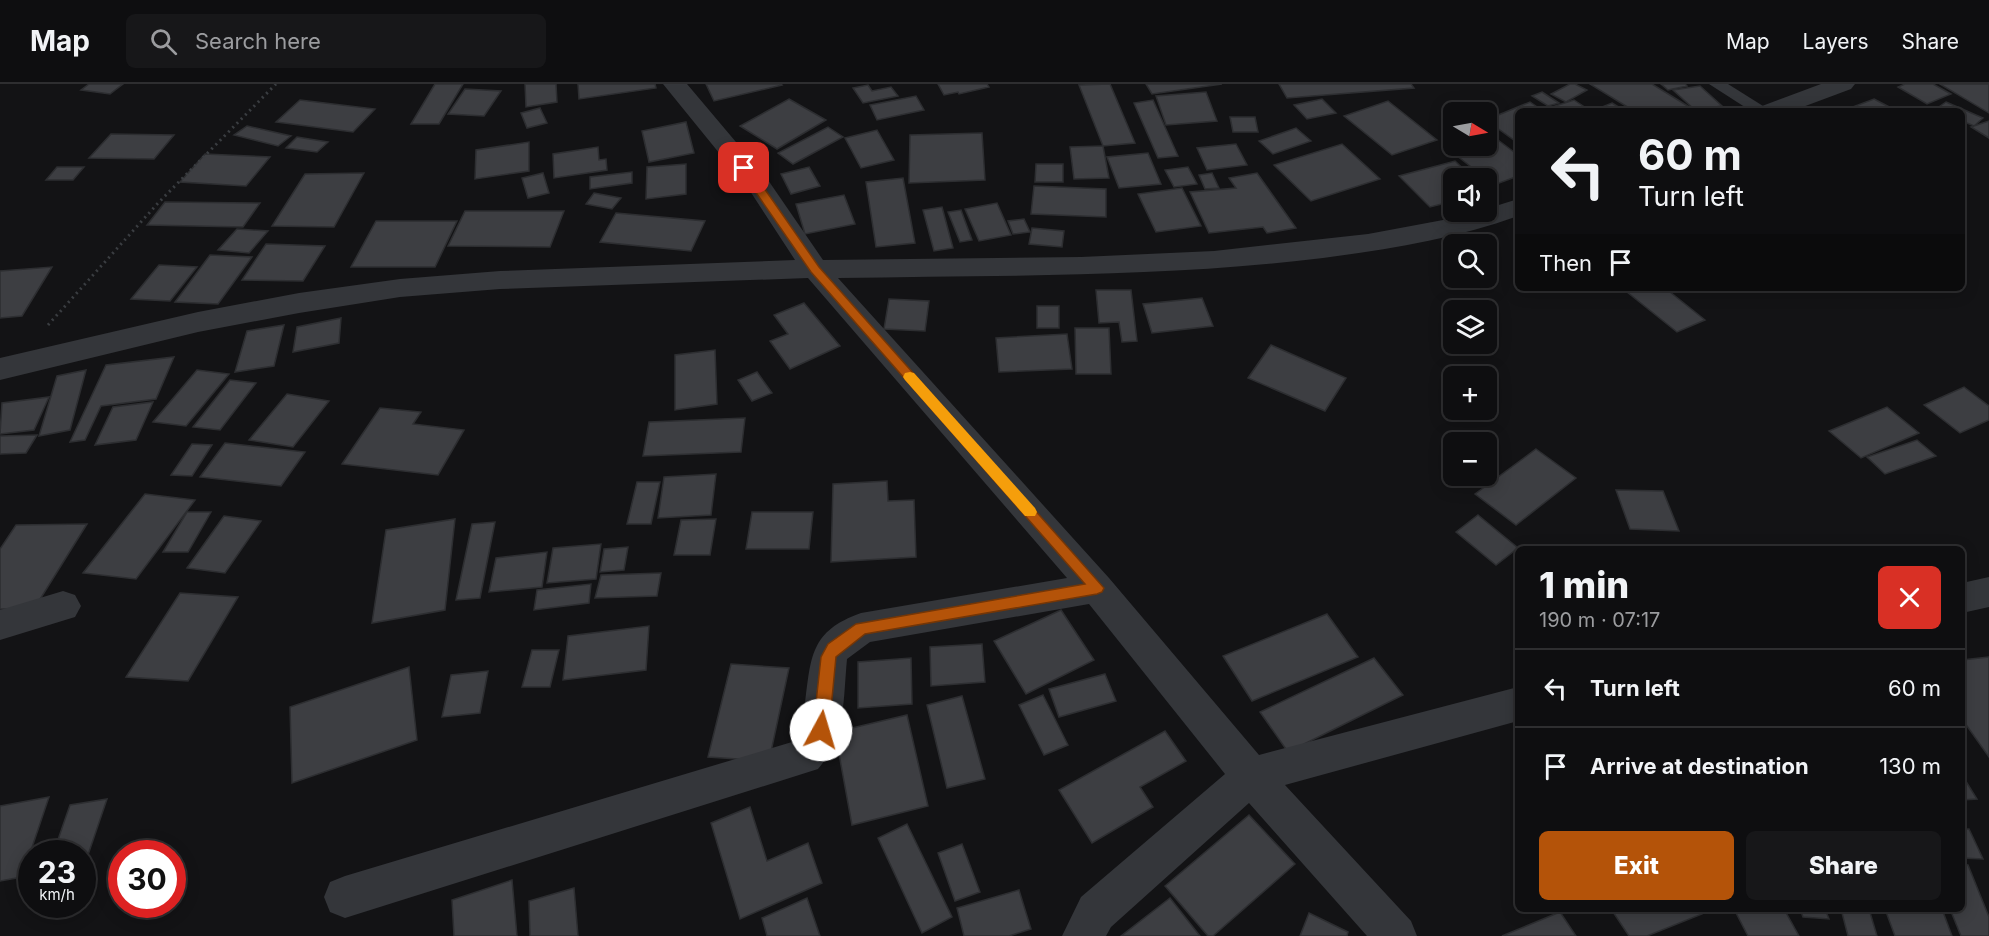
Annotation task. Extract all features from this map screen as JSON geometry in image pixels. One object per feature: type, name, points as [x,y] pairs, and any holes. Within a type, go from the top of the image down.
[{"type":"street","points":[[675,84],[759,186],[815,270],[1097,588],[1251,776],[1396,936]]},
{"type":"street","points":[[1778,108],[1843,84]]},
{"type":"street","points":[[0,369],[124,337],[268,307],[404,288],[543,278],[815,270],[1168,264],[1305,252],[1416,236],[1480,222],[1515,208]]},
{"type":"street","points":[[345,897],[804,756],[817,741],[821,730],[829,657],[833,649],[861,628],[1097,588]]},
{"type":"street","points":[[1965,597],[1989,592]]},
{"type":"street","points":[[0,625],[63,606]]},
{"type":"street","points":[[1083,936],[1096,912],[1251,776],[1515,705]]},
{"type":"lane","points":[[1717,84],[1758,108]]},
{"type":"path","points":[[45,328],[113,250],[199,159],[276,84]]},
{"type":"building","points":[[89,84],[123,84],[110,94],[81,90]]},
{"type":"building","points":[[435,84],[463,84],[439,124],[411,124]]},
{"type":"building","points":[[525,84],[556,84],[557,102],[526,107]]},
{"type":"building","points":[[578,84],[655,84],[656,88],[579,99]]},
{"type":"building","points":[[706,84],[781,84],[782,85],[714,101]]},
{"type":"building","points":[[938,84],[987,84],[989,87],[944,95]]},
{"type":"building","points":[[1110,84],[1135,143],[1103,146],[1079,85]]},
{"type":"building","points":[[1146,84],[1222,84],[1152,94]]},
{"type":"building","points":[[1279,84],[1411,84],[1414,88],[1287,98]]},
{"type":"building","points":[[1570,84],[1587,90],[1566,102],[1551,94]]},
{"type":"building","points":[[1590,84],[1652,84],[1691,108],[1629,108]]},
{"type":"building","points":[[1661,84],[1685,84],[1687,86],[1668,90]]},
{"type":"building","points":[[1905,84],[1933,84],[1951,94],[1927,104],[1898,87]]},
{"type":"building","points":[[1940,84],[1989,84],[1989,113]]},
{"type":"building","points":[[868,85],[872,91],[891,87],[898,96],[863,103],[853,88]]},
{"type":"building","points":[[1700,86],[1722,106],[1693,108],[1673,90]]},
{"type":"building","points":[[465,89],[501,91],[484,116],[448,114]]},
{"type":"building","points":[[1206,92],[1217,121],[1166,125],[1156,96]]},
{"type":"building","points":[[1542,92],[1559,103],[1548,106],[1532,96]]},
{"type":"building","points":[[916,96],[924,110],[877,120],[870,105]]},
{"type":"building","points":[[789,99],[826,120],[777,149],[740,126]]},
{"type":"building","points":[[1322,99],[1336,113],[1307,119],[1294,105]]},
{"type":"building","points":[[1874,99],[1891,108],[1850,108]]},
{"type":"building","points":[[300,100],[375,109],[353,132],[276,122]]},
{"type":"building","points":[[1153,100],[1178,156],[1158,158],[1134,103]]},
{"type":"building","points":[[1574,100],[1586,108],[1554,108],[1552,107]]},
{"type":"building","points":[[1388,101],[1437,140],[1392,155],[1344,116]]},
{"type":"building","points":[[1530,102],[1539,108],[1515,108]]},
{"type":"building","points":[[1946,102],[1960,108],[1937,108]]},
{"type":"building","points":[[1612,103],[1620,108],[1600,108]]},
{"type":"building","points":[[540,108],[547,123],[527,128],[521,113]]},
{"type":"building","points":[[1515,108],[1515,141],[1497,128],[1497,116]]},
{"type":"building","points":[[1965,110],[1983,118],[1974,126],[1965,122]]},
{"type":"building","points":[[1230,117],[1255,117],[1258,132],[1233,132]]},
{"type":"building","points":[[1989,121],[1989,138],[1971,127]]},
{"type":"building","points":[[686,122],[694,153],[649,162],[642,131]]},
{"type":"building","points":[[247,126],[291,136],[278,146],[234,135]]},
{"type":"building","points":[[828,127],[843,137],[793,164],[778,153]]},
{"type":"building","points":[[1296,128],[1311,141],[1273,154],[1259,141]]},
{"type":"building","points":[[877,130],[894,160],[861,168],[845,138]]},
{"type":"building","points":[[982,133],[985,180],[909,183],[910,135]]},
{"type":"building","points":[[111,134],[174,135],[154,159],[89,158]]},
{"type":"building","points":[[297,137],[328,142],[317,152],[286,148]]},
{"type":"building","points":[[1498,140],[1515,153],[1515,177],[1497,184],[1497,168],[1472,168],[1457,156],[1497,156]]},
{"type":"building","points":[[529,142],[529,171],[475,179],[476,150]]},
{"type":"building","points":[[1236,144],[1247,165],[1207,170],[1197,148]]},
{"type":"building","points":[[1342,144],[1380,179],[1311,201],[1274,165]]},
{"type":"building","points":[[1103,146],[1109,178],[1074,179],[1070,147]]},
{"type":"building","points":[[598,147],[599,160],[606,159],[607,170],[554,178],[553,154]]},
{"type":"building","points":[[1148,153],[1161,184],[1119,188],[1107,157]]},
{"type":"building","points":[[205,154],[270,157],[246,186],[180,182]]},
{"type":"building","points":[[1455,161],[1462,168],[1443,168],[1443,204],[1430,207],[1399,176]]},
{"type":"building","points":[[686,164],[686,194],[646,199],[647,167]]},
{"type":"building","points":[[1036,164],[1063,164],[1063,182],[1035,182]]},
{"type":"building","points":[[57,167],[84,167],[73,180],[46,180]]},
{"type":"building","points":[[809,167],[820,186],[791,194],[781,174]]},
{"type":"building","points":[[1188,167],[1197,184],[1174,187],[1165,170]]},
{"type":"building","points":[[632,172],[632,183],[590,189],[590,177]]},
{"type":"building","points":[[364,173],[334,227],[272,226],[305,174]]},
{"type":"building","points":[[543,173],[549,193],[528,198],[522,178]]},
{"type":"building","points":[[1212,173],[1219,188],[1205,189],[1199,175]]},
{"type":"building","points":[[1257,173],[1296,228],[1267,233],[1263,227],[1209,233],[1190,192],[1236,188],[1229,178]]},
{"type":"building","points":[[903,178],[915,243],[876,247],[866,182]]},
{"type":"building","points":[[1034,186],[1106,189],[1106,217],[1031,214]]},
{"type":"building","points":[[1182,188],[1201,226],[1156,232],[1138,194]]},
{"type":"building","points":[[594,193],[621,198],[612,209],[586,204]]},
{"type":"building","points":[[844,195],[855,224],[805,234],[796,204]]},
{"type":"building","points":[[165,202],[260,203],[243,227],[147,225]]},
{"type":"building","points":[[997,203],[1011,235],[979,241],[965,209]]},
{"type":"building","points":[[942,207],[953,248],[934,251],[923,210]]},
{"type":"building","points":[[961,210],[972,240],[960,242],[948,212]]},
{"type":"building","points":[[465,211],[564,211],[550,247],[448,246]]},
{"type":"building","points":[[616,213],[705,221],[691,251],[600,242]]},
{"type":"building","points":[[1024,219],[1030,232],[1013,234],[1008,221]]},
{"type":"building","points":[[376,221],[457,221],[435,267],[351,267]]},
{"type":"building","points":[[1032,228],[1064,231],[1062,247],[1029,244]]},
{"type":"building","points":[[237,229],[268,231],[249,253],[218,250]]},
{"type":"building","points":[[266,244],[325,246],[303,281],[242,280]]},
{"type":"building","points":[[210,255],[252,257],[218,304],[175,302]]},
{"type":"building","points":[[159,265],[197,267],[170,301],[131,299]]},
{"type":"building","points":[[52,267],[22,316],[0,318],[0,271]]},
{"type":"building","points":[[1096,290],[1131,290],[1137,341],[1122,342],[1119,322],[1099,323]]},
{"type":"building","points":[[1626,291],[1669,291],[1705,320],[1677,332]]},
{"type":"building","points":[[1202,298],[1213,326],[1152,333],[1143,304]]},
{"type":"building","points":[[889,299],[929,301],[925,331],[884,329]]},
{"type":"building","points":[[804,303],[840,346],[790,369],[770,341],[788,334],[774,315]]},
{"type":"building","points":[[1037,306],[1059,306],[1059,328],[1037,328]]},
{"type":"building","points":[[341,318],[339,343],[293,352],[297,327]]},
{"type":"building","points":[[284,325],[274,366],[235,372],[247,331]]},
{"type":"building","points":[[1075,328],[1109,328],[1111,374],[1076,374]]},
{"type":"building","points":[[1067,334],[1072,369],[999,372],[996,338]]},
{"type":"building","points":[[1271,345],[1346,378],[1325,411],[1248,378]]},
{"type":"building","points":[[715,350],[717,404],[675,410],[675,355]]},
{"type":"building","points":[[174,357],[156,399],[101,406],[85,440],[70,442],[106,365]]},
{"type":"building","points":[[86,370],[70,430],[39,436],[57,376]]},
{"type":"building","points":[[197,370],[229,374],[186,426],[153,422]]},
{"type":"building","points":[[757,372],[772,393],[752,401],[738,380]]},
{"type":"building","points":[[230,380],[256,383],[220,430],[193,427]]},
{"type":"building","points":[[1964,387],[1989,406],[1989,420],[1960,433],[1924,405]]},
{"type":"building","points":[[287,394],[329,401],[293,447],[249,440]]},
{"type":"building","points":[[49,397],[34,430],[0,434],[2,403]]},
{"type":"building","points":[[153,402],[136,440],[95,445],[113,407]]},
{"type":"building","points":[[1887,407],[1919,433],[1861,458],[1829,431]]},
{"type":"building","points":[[380,408],[421,412],[413,424],[464,430],[438,475],[342,464]]},
{"type":"building","points":[[745,418],[741,452],[643,456],[649,422]]},
{"type":"building","points":[[37,435],[26,453],[0,454],[0,436]]},
{"type":"building","points":[[1917,440],[1936,456],[1885,474],[1867,457]]},
{"type":"building","points":[[225,443],[305,452],[281,486],[200,477]]},
{"type":"building","points":[[192,444],[212,445],[192,476],[171,475]]},
{"type":"building","points":[[1536,449],[1576,478],[1516,525],[1475,494],[1486,486],[1497,486],[1497,478]]},
{"type":"building","points":[[716,474],[711,515],[658,518],[664,477]]},
{"type":"building","points":[[887,481],[888,501],[914,500],[916,557],[831,562],[833,484]]},
{"type":"building","points":[[637,482],[660,482],[651,524],[627,524]]},
{"type":"building","points":[[1616,490],[1663,491],[1679,531],[1630,529]]},
{"type":"building","points":[[145,494],[195,500],[136,579],[83,573]]},
{"type":"building","points":[[187,512],[211,512],[188,552],[163,552]]},
{"type":"building","points":[[752,512],[813,512],[809,549],[746,549]]},
{"type":"building","points":[[1478,515],[1516,546],[1515,550],[1496,565],[1456,532]]},
{"type":"building","points":[[224,516],[261,521],[225,573],[187,568]]},
{"type":"building","points":[[455,519],[445,610],[372,623],[386,530]]},
{"type":"building","points":[[716,519],[710,555],[674,555],[681,520]]},
{"type":"building","points":[[495,522],[480,598],[456,600],[472,524]]},
{"type":"building","points":[[87,524],[34,609],[0,609],[0,549],[16,525]]},
{"type":"building","points":[[601,544],[596,579],[547,583],[553,548]]},
{"type":"building","points":[[628,547],[624,570],[600,572],[604,549]]},
{"type":"building","points":[[547,552],[542,587],[489,592],[496,558]]},
{"type":"building","points":[[661,573],[657,596],[595,598],[601,575]]},
{"type":"building","points":[[591,584],[589,603],[534,610],[537,590]]},
{"type":"building","points":[[180,593],[238,597],[188,681],[126,677]]},
{"type":"building","points":[[1061,610],[1094,660],[1026,694],[994,641]]},
{"type":"building","points":[[1327,614],[1358,657],[1252,701],[1223,656]]},
{"type":"building","points":[[649,626],[646,670],[563,680],[568,636]]},
{"type":"building","points":[[982,644],[985,682],[931,686],[930,647]]},
{"type":"building","points":[[532,650],[559,650],[550,687],[522,687]]},
{"type":"building","points":[[1989,657],[1989,757],[1965,723],[1965,660]]},
{"type":"building","points":[[911,658],[912,704],[858,708],[858,662]]},
{"type":"building","points":[[1374,658],[1403,695],[1288,752],[1260,712]]},
{"type":"building","points":[[731,664],[789,668],[769,761],[708,757]]},
{"type":"building","points":[[409,667],[417,740],[292,783],[290,707]]},
{"type":"building","points":[[488,671],[480,713],[442,717],[451,675]]},
{"type":"building","points":[[1105,674],[1116,701],[1059,717],[1049,689]]},
{"type":"building","points":[[1043,695],[1068,745],[1044,755],[1019,705]]},
{"type":"building","points":[[962,696],[985,779],[947,788],[927,705]]},
{"type":"building","points":[[907,715],[928,806],[852,825],[835,732]]},
{"type":"building","points":[[1165,731],[1186,761],[1140,787],[1153,807],[1092,843],[1059,790]]},
{"type":"building","points":[[1965,780],[1977,799],[1965,800]]},
{"type":"building","points":[[49,797],[34,840],[18,840],[18,878],[0,881],[0,806]]},
{"type":"building","points":[[107,799],[93,840],[58,840],[70,805]]},
{"type":"building","points":[[750,807],[767,861],[808,843],[822,883],[740,919],[711,823]]},
{"type":"building","points":[[1249,815],[1295,864],[1213,936],[1208,936],[1165,886]]},
{"type":"building","points":[[907,824],[952,917],[922,933],[878,838]]},
{"type":"building","points":[[1965,829],[1969,829],[1983,859],[1965,858]]},
{"type":"building","points":[[962,844],[980,892],[955,901],[938,853]]},
{"type":"building","points":[[1965,864],[1968,865],[1989,917],[1989,936],[1961,936],[1951,912],[1965,912]]},
{"type":"building","points":[[512,880],[517,936],[454,936],[452,900]]},
{"type":"building","points":[[574,888],[578,936],[530,936],[529,901]]},
{"type":"building","points":[[1019,890],[1031,929],[1009,936],[964,936],[957,908]]},
{"type":"building","points":[[807,898],[820,936],[767,936],[762,918]]},
{"type":"building","points":[[1170,898],[1200,936],[1121,936]]},
{"type":"building","points":[[1560,912],[1576,936],[1502,936]]},
{"type":"building","points":[[1613,912],[1700,912],[1702,914],[1647,936],[1629,936]]},
{"type":"building","points":[[1736,912],[1786,912],[1799,936],[1748,936]]},
{"type":"building","points":[[1801,912],[1826,912],[1829,919],[1803,917]]},
{"type":"building","points":[[1842,912],[1870,912],[1877,936],[1848,936]]},
{"type":"building","points":[[1886,912],[1943,912],[1952,936],[1895,936]]},
{"type":"building","points":[[1309,913],[1348,932],[1347,936],[1300,936]]},
{"type":"slow traffic","points":[[910,377],[1030,512]]},
{"type":"route","points":[[744,168],[759,186],[815,270],[1097,588],[861,628],[833,649],[829,657],[821,730]]}]
